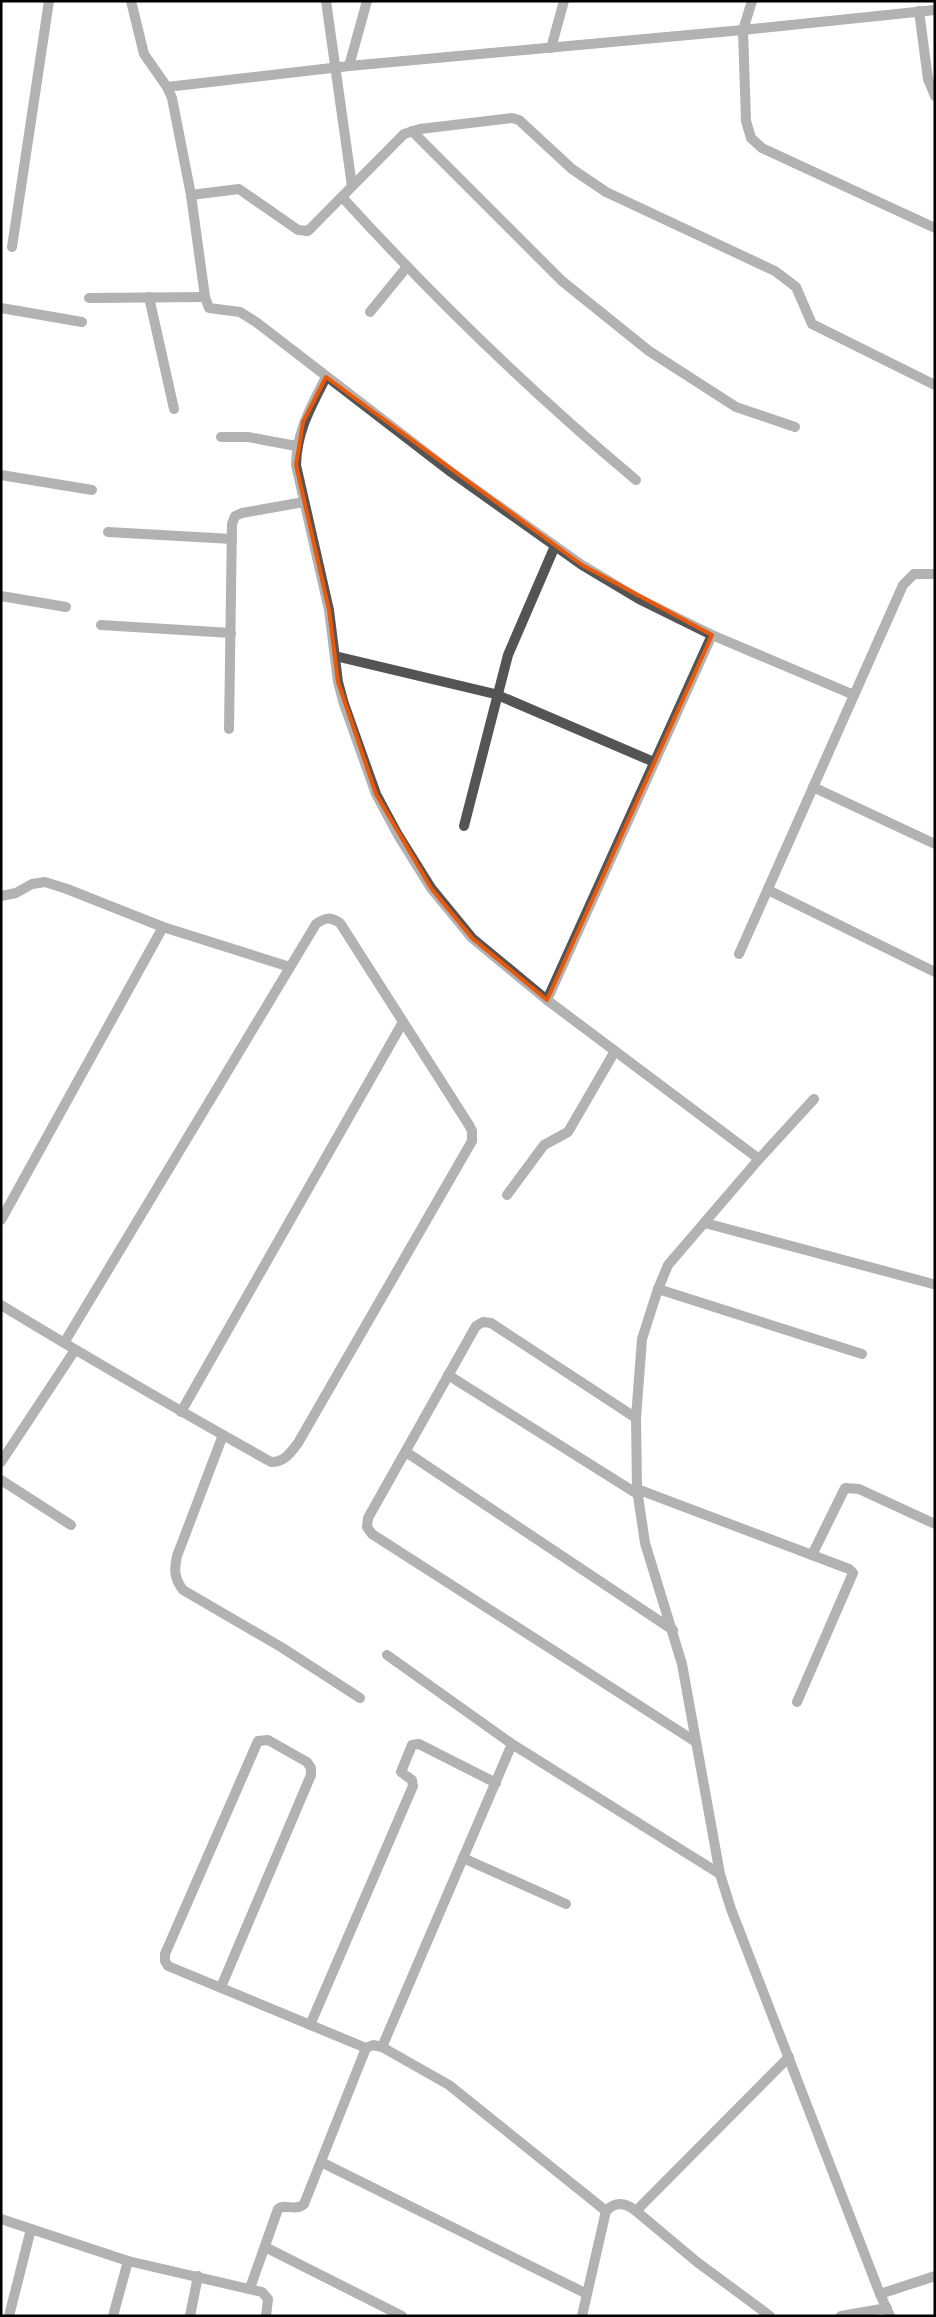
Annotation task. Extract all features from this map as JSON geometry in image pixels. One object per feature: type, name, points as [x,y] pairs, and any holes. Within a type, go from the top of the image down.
[{"type":"street","points":[[12,247],[50,1]]},
{"type":"street","points":[[131,1],[144,54],[167,87],[172,98],[192,196],[205,297],[209,308],[240,312],[451,472],[582,565],[639,599],[712,635],[854,695]]},
{"type":"street","points":[[326,1],[352,186]]},
{"type":"street","points":[[350,66],[367,1]]},
{"type":"street","points":[[551,48],[564,1]]},
{"type":"street","points":[[752,1],[743,30],[746,121],[751,138],[762,148],[935,228]]},
{"type":"street","points":[[914,1],[928,79],[935,96]]},
{"type":"street","points":[[167,87],[350,66],[743,30],[935,10]]},
{"type":"street","points":[[192,196],[239,189],[298,230],[308,231],[404,134],[412,131],[512,118],[520,120],[572,168],[606,192],[775,271],[796,287],[812,324],[935,385]]},
{"type":"street","points":[[412,131],[562,281],[649,351],[736,407],[795,427]]},
{"type":"street","points":[[342,197],[406,268],[486,347],[560,416],[636,480]]},
{"type":"street","points":[[370,312],[406,268]]},
{"type":"street","points":[[149,297],[174,409]]},
{"type":"street","points":[[89,298],[205,297]]},
{"type":"street","points":[[1,308],[82,322]]},
{"type":"street","points":[[326,377],[303,422],[296,446],[296,465],[329,610],[338,682],[358,749],[376,794],[398,835],[431,888],[472,938],[547,1000],[759,1159]]},
{"type":"street","points":[[221,437],[248,437],[296,446]]},
{"type":"street","points":[[1,475],[92,490]]},
{"type":"street","points":[[229,729],[232,524],[236,516],[304,502]]},
{"type":"street","points":[[108,532],[232,539]]},
{"type":"street","points":[[464,826],[508,656],[555,546]]},
{"type":"street","points":[[739,954],[902,586],[914,574],[935,574]]},
{"type":"street","points":[[1,596],[66,607]]},
{"type":"street","points":[[100,625],[230,633]]},
{"type":"street","points":[[547,1000],[712,635]]},
{"type":"street","points":[[335,656],[469,686],[499,695],[654,762]]},
{"type":"street","points":[[813,787],[935,844]]},
{"type":"street","points":[[1,896],[6,896],[32,884],[45,882],[68,888],[163,927],[290,967]]},
{"type":"street","points":[[768,890],[935,972]]},
{"type":"street","points":[[1,1304],[75,1350],[271,1462],[280,1462],[286,1458],[298,1443],[472,1141],[472,1131],[340,923],[331,918],[325,918],[316,924],[64,1343]]},
{"type":"street","points":[[1,1220],[163,927]]},
{"type":"street","points":[[181,1412],[403,1022]]},
{"type":"street","points":[[507,1195],[544,1145],[568,1132],[615,1051]]},
{"type":"street","points":[[814,1099],[759,1159],[668,1265],[658,1288],[642,1339],[636,1418],[638,1492],[645,1543],[682,1664],[720,1874],[731,1909],[888,2312],[841,2316]]},
{"type":"street","points":[[705,1223],[933,1284]]},
{"type":"street","points":[[658,1288],[862,1354]]},
{"type":"street","points":[[636,1418],[491,1323],[483,1322],[476,1326],[448,1375],[368,1518],[367,1527],[372,1534],[696,1742]]},
{"type":"street","points":[[1,1462],[75,1350]]},
{"type":"street","points":[[448,1375],[638,1492],[849,1569],[852,1573],[797,1702]]},
{"type":"street","points":[[223,1435],[178,1556],[174,1570],[176,1581],[183,1590],[280,1647],[360,1698]]},
{"type":"street","points":[[406,1452],[673,1630]]},
{"type":"street","points":[[1,1480],[71,1525]]},
{"type":"street","points":[[812,1555],[845,1488],[859,1489],[935,1524]]},
{"type":"street","points":[[387,1655],[512,1744],[720,1874]]},
{"type":"street","points":[[221,1987],[311,1775],[311,1768],[307,1762],[268,1740],[258,1741],[165,1954],[165,1961],[168,1966],[366,2048]]},
{"type":"street","points":[[310,2025],[413,1786],[412,1780],[401,1772],[412,1745],[419,1744],[496,1782]]},
{"type":"street","points":[[382,2046],[512,1744]]},
{"type":"street","points":[[464,1858],[566,1904]]},
{"type":"street","points":[[250,2288],[278,2209],[280,2207],[301,2206],[321,2162],[366,2048],[373,2045],[382,2046],[449,2085],[606,2211]]},
{"type":"street","points":[[636,2211],[789,2057]]},
{"type":"street","points":[[321,2162],[587,2294]]},
{"type":"street","points":[[582,2316],[606,2211],[611,2206],[619,2203],[628,2205],[697,2262],[770,2316]]},
{"type":"street","points":[[1,2219],[128,2261],[250,2288],[267,2295],[266,2316]]},
{"type":"street","points":[[9,2316],[31,2229]]},
{"type":"street","points":[[265,2247],[402,2316]]},
{"type":"street","points":[[114,2316],[128,2261]]},
{"type":"street","points":[[190,2316],[198,2276]]},
{"type":"street","points":[[880,2294],[935,2276]]},
{"type":"highlighted area","points":[[326,377],[582,565],[712,635],[547,1000],[472,938],[431,888],[376,794],[338,682],[329,610],[296,465],[303,422]]}]
